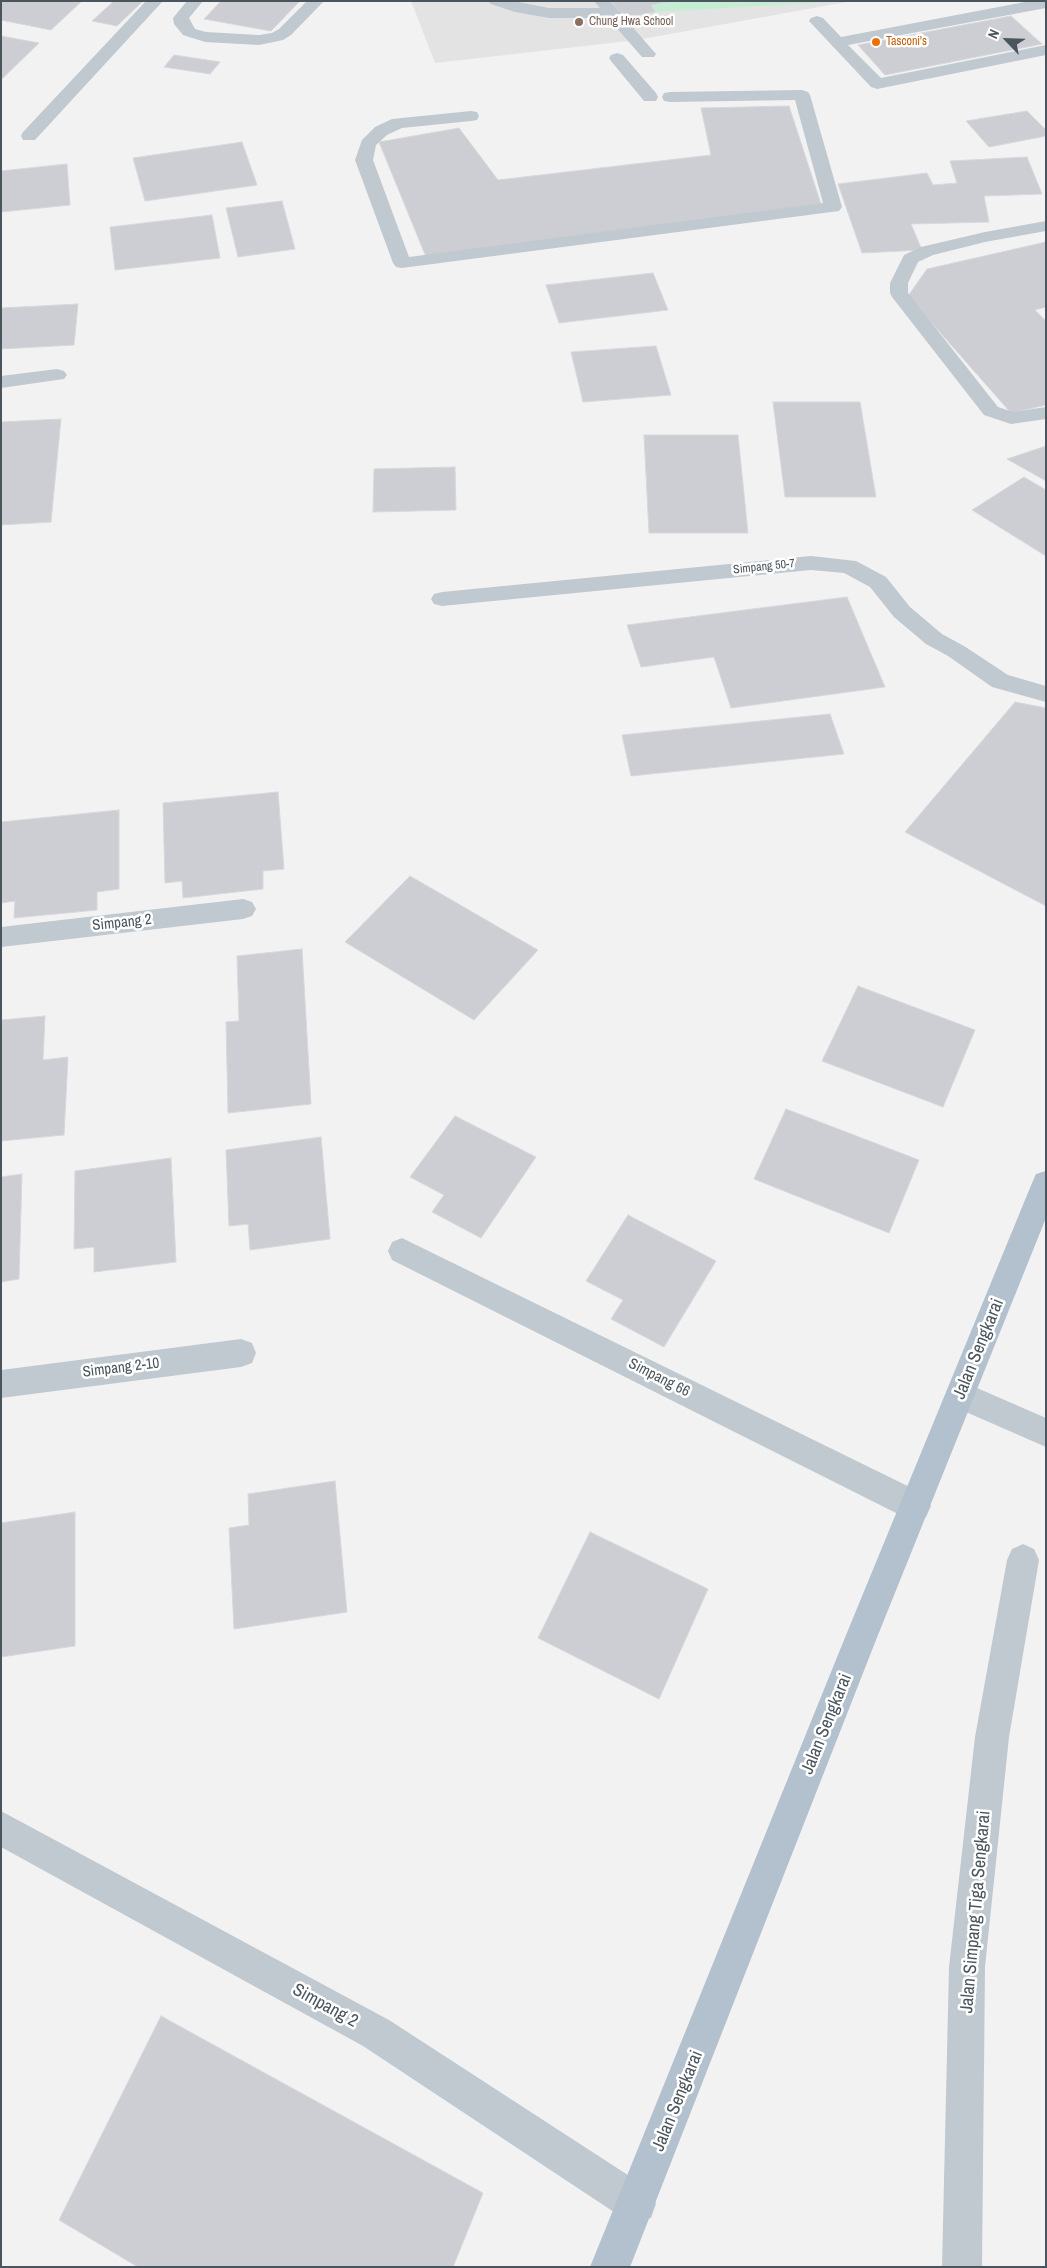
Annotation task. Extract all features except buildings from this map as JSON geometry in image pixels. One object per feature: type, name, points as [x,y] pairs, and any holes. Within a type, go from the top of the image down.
[{"type":"main road","name":"Jalan Sengkarai","points":[[610,2267],[637,2204],[856,1649],[1046,1183]]},
{"type":"street","points":[[29,136],[155,1]]},
{"type":"street","points":[[195,1],[181,18],[182,24],[189,32],[205,37],[259,40],[277,37],[285,32],[316,1]]},
{"type":"street","points":[[496,1],[521,9],[548,13],[607,7],[648,54]]},
{"type":"street","points":[[837,42],[1046,3]]},
{"type":"street","points":[[817,21],[877,84],[1046,50]]},
{"type":"street","points":[[617,58],[650,97]]},
{"type":"street","points":[[471,116],[398,124],[381,131],[368,144],[364,160],[402,263],[833,207],[802,96],[670,97]]},
{"type":"street","points":[[1046,226],[985,237],[927,251],[910,259],[899,283],[900,293],[991,411],[1011,418],[1046,413]]},
{"type":"street","points":[[1,382],[57,375]]},
{"type":"street","name":"Simpang 50-7","points":[[442,599],[811,563],[848,566],[878,582],[902,612],[934,639],[956,650],[1000,681],[1046,694]]},
{"type":"street","name":"Simpang 2","points":[[1,937],[243,909]]},
{"type":"street","name":"Simpang 66","points":[[402,1251],[915,1506]]},
{"type":"street","name":"Simpang 2-10","points":[[1,1384],[241,1353]]},
{"type":"street","points":[[961,1395],[1046,1433]]},
{"type":"street","name":"Jalan Simpang Tiga Sengkarai","points":[[962,2267],[967,1967],[992,1737],[1023,1560]]},
{"type":"street","name":"Simpang 2","points":[[1,1828],[376,2034],[637,2204]]},
{"type":"shaded area","name":"Chung Hwa School","points":[[411,1],[852,1],[637,40],[435,63]]},
{"type":"green space","points":[[672,1],[852,1],[655,12],[651,5]]},
{"type":"place","name":"Chung Hwa School","points":[[579,22]]},
{"type":"place","name":"Tasconi's","points":[[876,42]]}]
